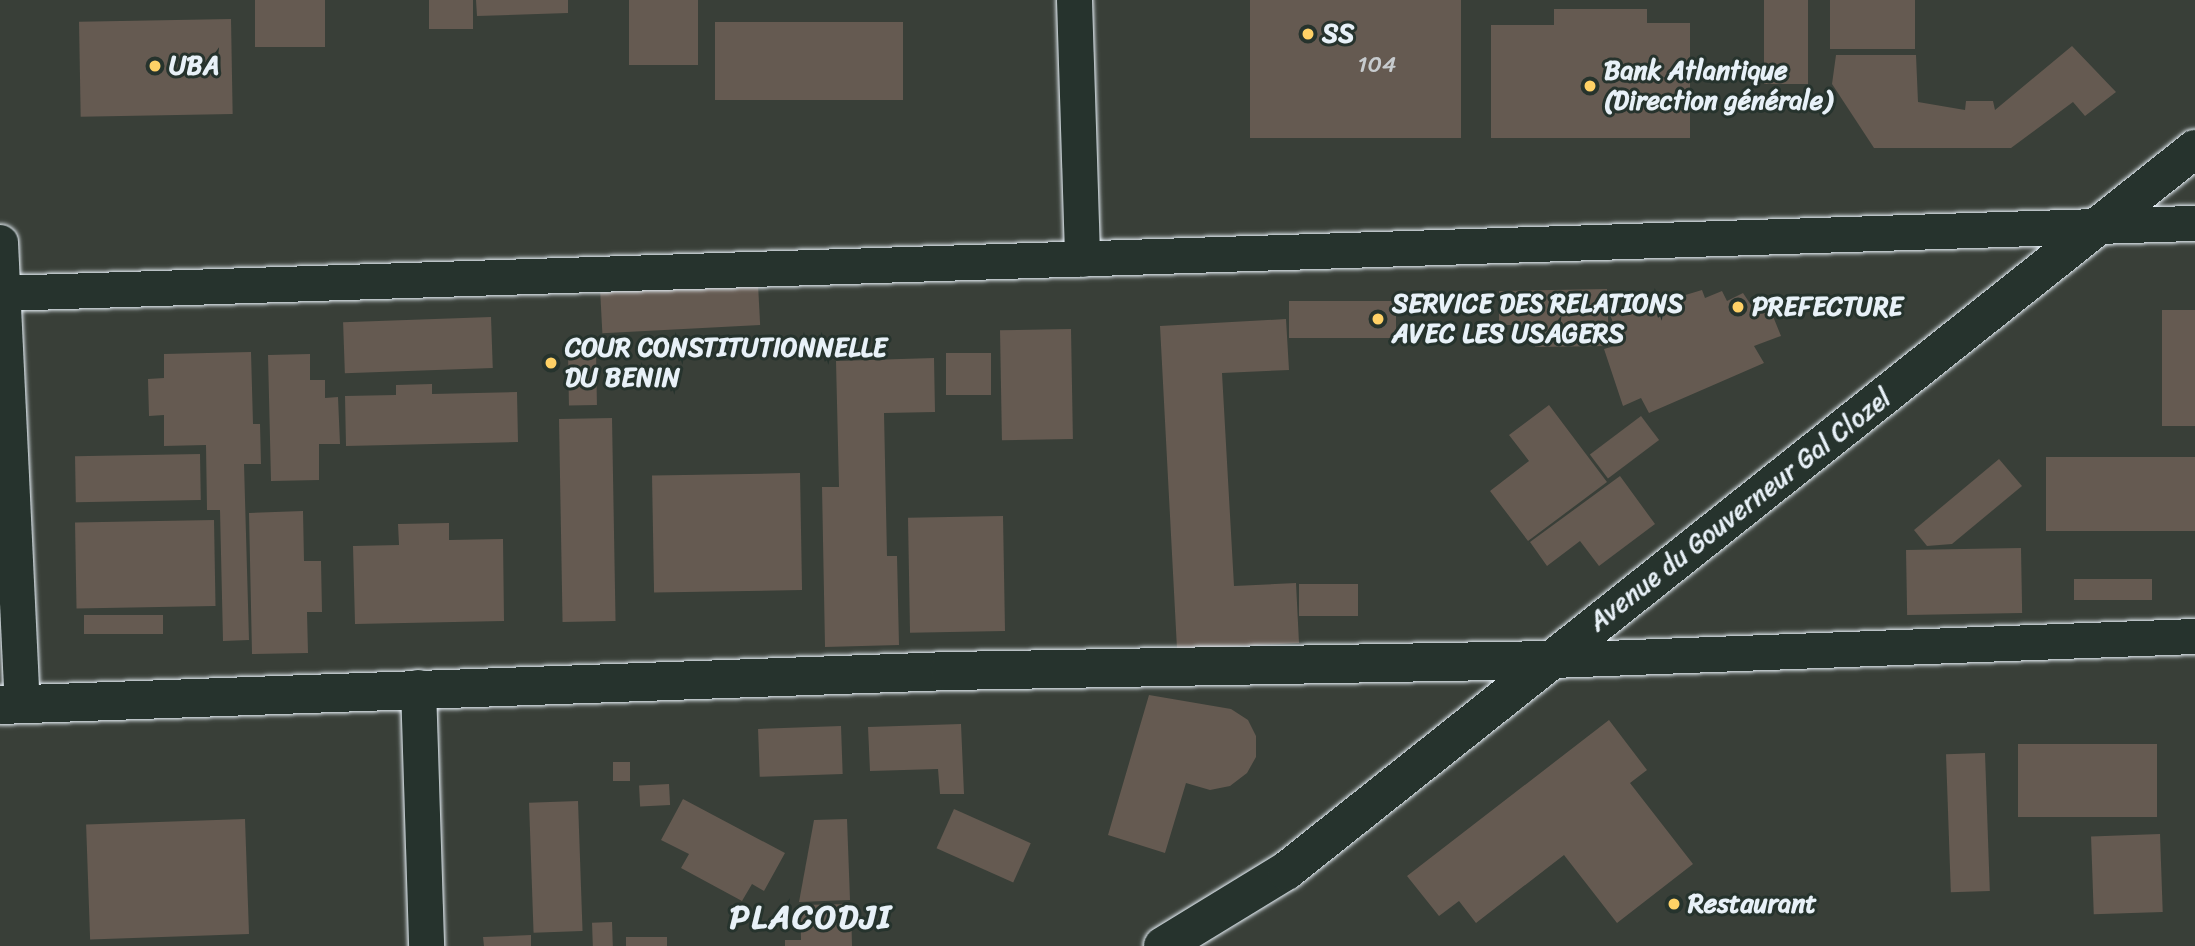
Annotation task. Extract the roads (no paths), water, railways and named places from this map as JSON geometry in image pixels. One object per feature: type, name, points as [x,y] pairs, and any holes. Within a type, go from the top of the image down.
[{"type":"street","points":[[1074,0],[1082,259]]},
{"type":"street","name":"Avenue du Gouverneur Gal Clozel","points":[[1286,871],[2195,149]]},
{"type":"street","points":[[1,293],[2195,223]]},
{"type":"street","points":[[0,242],[11,704],[418,687],[1552,660],[2195,636]]},
{"type":"street","points":[[418,687],[426,946]]},
{"type":"street","points":[[1163,946],[1286,871]]},
{"type":"street","points":[[1213,946],[1286,871]]},
{"type":"place","name":"SS","points":[[1308,34]]},
{"type":"place","name":"UBA","points":[[155,66]]},
{"type":"place","name":"Bank Atlantique (Direction générale)","points":[[1590,86]]},
{"type":"place","name":"PREFECTURE","points":[[1738,307]]},
{"type":"place","name":"SERVICE DES RELATIONS AVEC LES USAGERS","points":[[1378,319]]},
{"type":"place","name":"COUR CONSTITUTIONNELLE DU BENIN","points":[[551,363]]},
{"type":"place","name":"Restaurant","points":[[1674,904]]},
{"type":"district","name":"PLACODJI","points":[[811,918]]}]
